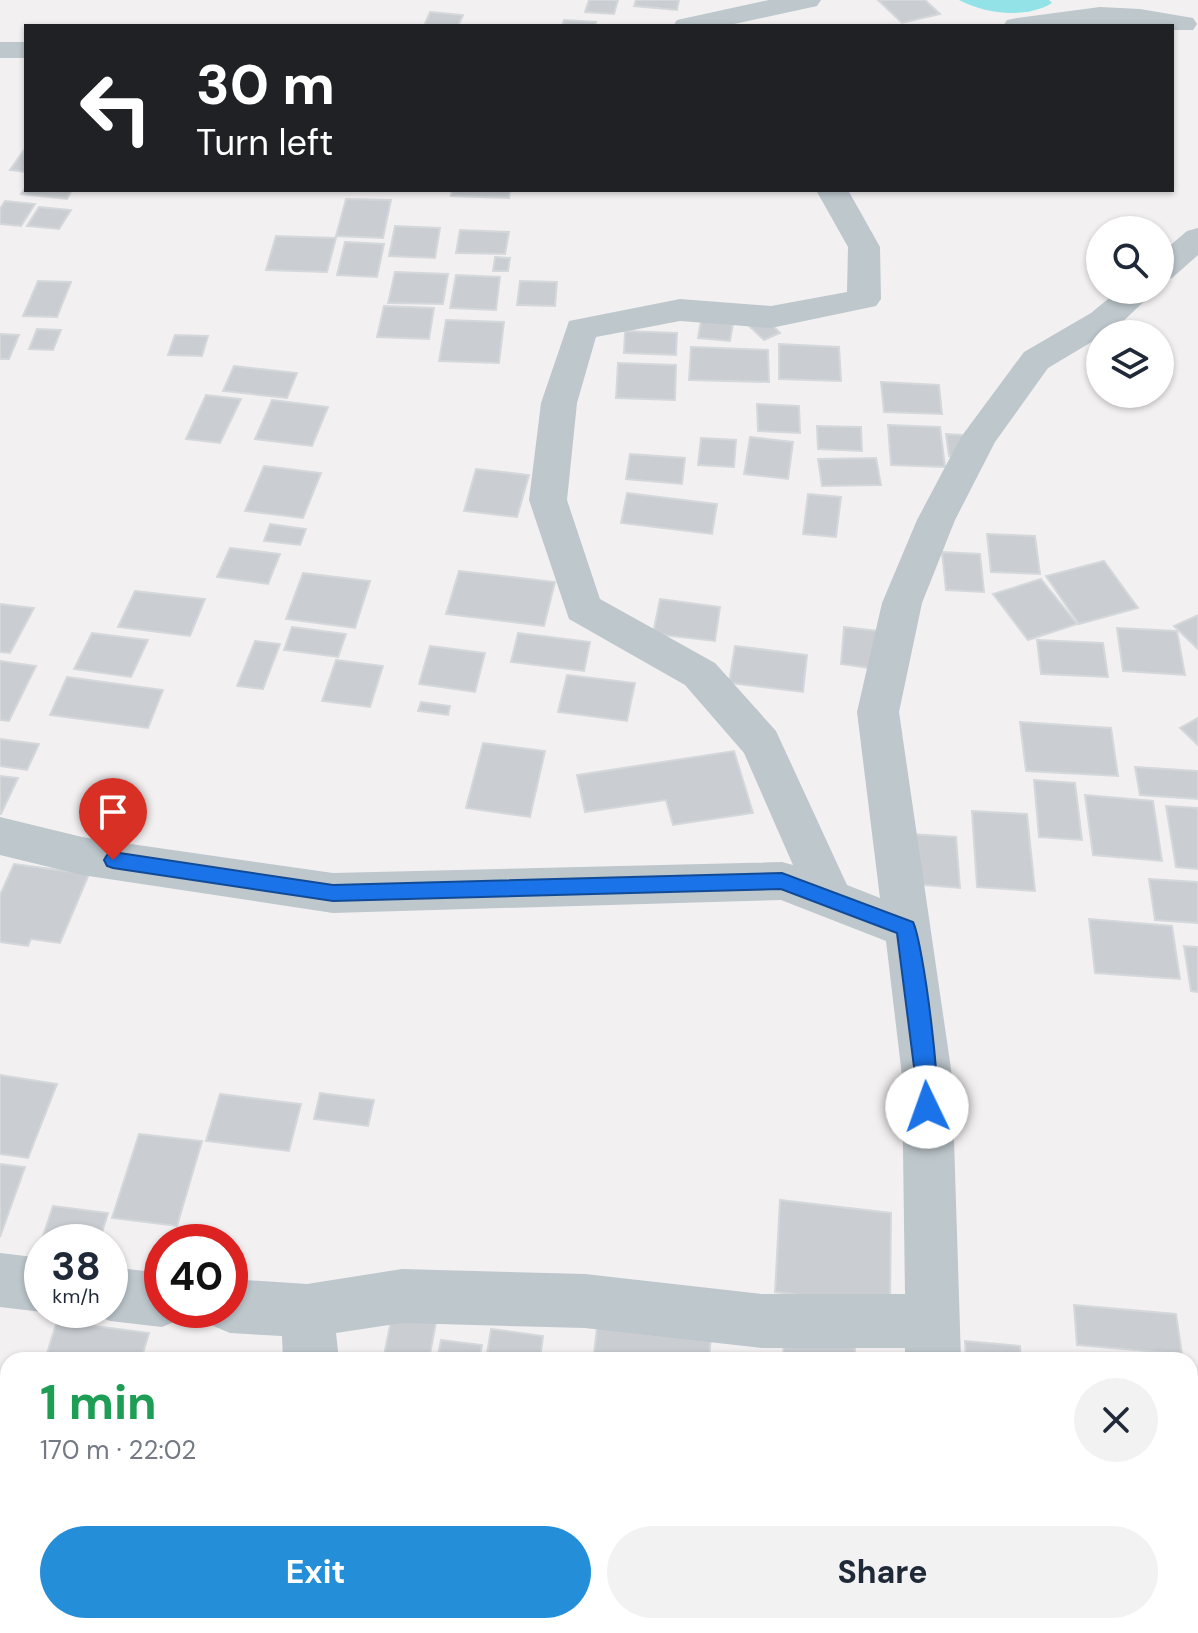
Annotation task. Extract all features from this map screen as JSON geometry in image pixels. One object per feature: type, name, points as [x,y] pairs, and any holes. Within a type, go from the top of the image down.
[{"type":"street","points":[[696,24],[807,0]]},
{"type":"street","points":[[1029,24],[1087,14],[1145,15],[1184,21]]},
{"type":"street","points":[[0,50],[24,50]]},
{"type":"street","points":[[830,899],[761,743],[700,674],[583,608],[548,500],[559,403],[581,329],[680,310],[771,317],[864,299],[864,247],[833,192]]},
{"type":"street","points":[[1174,259],[1198,238]]},
{"type":"street","points":[[248,1313],[309,1335],[402,1296],[585,1301],[932,1340],[927,1076],[878,712],[902,603],[936,520],[979,437],[1036,360],[1103,321],[1123,304]]},
{"type":"street","points":[[0,836],[82,856],[333,893],[782,881],[906,928]]},
{"type":"street","points":[[0,1280],[24,1283]]},
{"type":"water","points":[[959,0],[1049,0],[1052,3],[1030,11],[1006,13],[981,9]]},
{"type":"building","points":[[589,0],[618,0],[614,14],[585,12]]},
{"type":"building","points":[[636,0],[679,0],[677,10],[634,6]]},
{"type":"building","points":[[878,0],[925,0],[940,14],[902,23]]},
{"type":"building","points":[[430,12],[463,15],[459,24],[425,24]]},
{"type":"building","points":[[564,20],[596,22],[596,24],[563,24]]},
{"type":"building","points":[[24,150],[24,172],[10,170]]},
{"type":"building","points":[[24,190],[71,192],[67,199],[21,194]]},
{"type":"building","points":[[452,192],[510,192],[509,198],[451,196]]},
{"type":"building","points":[[346,199],[391,200],[383,238],[336,236]]},
{"type":"building","points":[[5,201],[35,204],[21,226],[0,224],[0,209]]},
{"type":"building","points":[[39,207],[71,210],[59,229],[27,226]]},
{"type":"building","points":[[395,226],[440,228],[435,258],[389,256]]},
{"type":"building","points":[[460,230],[509,232],[505,254],[456,253]]},
{"type":"building","points":[[276,236],[336,238],[327,272],[266,270]]},
{"type":"building","points":[[345,242],[384,244],[377,277],[337,275]]},
{"type":"building","points":[[495,257],[510,258],[508,271],[493,271]]},
{"type":"building","points":[[395,272],[448,274],[443,304],[388,303]]},
{"type":"building","points":[[456,275],[500,277],[496,310],[450,308]]},
{"type":"building","points":[[38,281],[71,282],[57,317],[23,316]]},
{"type":"building","points":[[520,281],[557,282],[555,306],[517,305]]},
{"type":"building","points":[[384,306],[434,308],[429,339],[377,337]]},
{"type":"building","points":[[764,317],[780,333],[764,340],[747,324]]},
{"type":"building","points":[[446,320],[504,322],[499,363],[439,361]]},
{"type":"building","points":[[701,321],[733,324],[730,341],[698,338]]},
{"type":"building","points":[[37,329],[61,330],[53,350],[29,349]]},
{"type":"building","points":[[625,331],[677,333],[676,355],[624,353]]},
{"type":"building","points":[[0,334],[19,335],[9,359],[0,359]]},
{"type":"building","points":[[175,335],[208,336],[202,356],[168,355]]},
{"type":"building","points":[[779,344],[839,347],[841,381],[779,379]]},
{"type":"building","points":[[691,347],[768,350],[769,382],[689,380]]},
{"type":"building","points":[[618,363],[676,365],[675,400],[616,398]]},
{"type":"building","points":[[234,366],[297,373],[287,398],[223,391]]},
{"type":"building","points":[[881,382],[939,385],[942,414],[884,412]]},
{"type":"building","points":[[206,395],[241,399],[220,443],[186,439]]},
{"type":"building","points":[[272,400],[328,407],[312,446],[255,439]]},
{"type":"building","points":[[757,404],[799,406],[800,433],[758,431]]},
{"type":"building","points":[[888,425],[940,427],[945,467],[891,465]]},
{"type":"building","points":[[817,426],[861,427],[862,451],[818,449]]},
{"type":"building","points":[[946,434],[962,435],[964,456],[949,456]]},
{"type":"building","points":[[750,437],[793,442],[788,479],[744,474]]},
{"type":"building","points":[[701,438],[736,440],[734,467],[698,465]]},
{"type":"building","points":[[630,454],[685,458],[682,484],[626,479]]},
{"type":"building","points":[[876,458],[881,485],[822,486],[818,459]]},
{"type":"building","points":[[264,466],[321,473],[303,518],[245,511]]},
{"type":"building","points":[[476,469],[529,475],[517,517],[464,511]]},
{"type":"building","points":[[627,493],[717,504],[712,534],[621,523]]},
{"type":"building","points":[[808,494],[841,497],[836,537],[803,534]]},
{"type":"building","points":[[270,524],[306,529],[300,545],[264,541]]},
{"type":"building","points":[[987,534],[1035,536],[1040,574],[991,572]]},
{"type":"building","points":[[230,548],[280,554],[268,584],[217,577]]},
{"type":"building","points":[[942,552],[980,554],[984,592],[946,590]]},
{"type":"building","points":[[1104,561],[1138,608],[1079,624],[1046,576]]},
{"type":"building","points":[[459,571],[555,582],[544,626],[446,614]]},
{"type":"building","points":[[303,573],[370,581],[355,628],[286,619]]},
{"type":"building","points":[[1041,579],[1077,624],[1028,640],[993,594]]},
{"type":"building","points":[[135,591],[205,599],[190,636],[118,627]]},
{"type":"building","points":[[660,599],[720,607],[715,641],[653,634]]},
{"type":"building","points":[[0,604],[34,608],[10,653],[0,652]]},
{"type":"building","points":[[1198,615],[1198,649],[1174,626]]},
{"type":"building","points":[[292,627],[346,634],[338,657],[284,650]]},
{"type":"building","points":[[844,627],[886,632],[883,670],[841,664]]},
{"type":"building","points":[[1117,628],[1177,631],[1185,675],[1123,671]]},
{"type":"building","points":[[92,633],[148,640],[131,677],[74,669]]},
{"type":"building","points":[[518,633],[590,642],[584,671],[511,662]]},
{"type":"building","points":[[1037,640],[1103,643],[1108,677],[1041,674]]},
{"type":"building","points":[[255,641],[280,644],[263,689],[237,686]]},
{"type":"building","points":[[430,646],[485,653],[475,692],[419,684]]},
{"type":"building","points":[[735,646],[807,655],[803,692],[729,683]]},
{"type":"building","points":[[336,660],[383,666],[370,707],[322,701]]},
{"type":"building","points":[[0,661],[36,666],[9,721],[0,720]]},
{"type":"building","points":[[567,675],[635,683],[627,721],[558,712]]},
{"type":"building","points":[[67,677],[163,690],[148,728],[50,715]]},
{"type":"building","points":[[421,702],[450,706],[448,715],[418,711]]},
{"type":"building","points":[[1198,718],[1198,745],[1180,728]]},
{"type":"building","points":[[1020,722],[1111,728],[1118,776],[1026,771]]},
{"type":"building","points":[[0,739],[39,744],[27,770],[0,766]]},
{"type":"building","points":[[483,743],[545,751],[530,817],[466,808]]},
{"type":"building","points":[[734,751],[753,813],[673,825],[666,800],[585,812],[577,775]]},
{"type":"building","points":[[1135,767],[1198,771],[1198,799],[1140,795]]},
{"type":"building","points":[[0,776],[18,778],[1,814],[0,814]]},
{"type":"building","points":[[1034,780],[1075,783],[1082,840],[1039,837]]},
{"type":"building","points":[[1085,795],[1153,801],[1162,861],[1093,855]]},
{"type":"building","points":[[1166,806],[1198,808],[1198,869],[1176,867]]},
{"type":"building","points":[[972,811],[1027,814],[1035,891],[977,887]]},
{"type":"building","points":[[911,834],[956,837],[960,888],[913,884]]},
{"type":"building","points":[[14,864],[89,874],[60,943],[31,939],[28,946],[0,942],[0,895]]},
{"type":"building","points":[[1149,879],[1198,882],[1198,923],[1155,920]]},
{"type":"building","points":[[1089,919],[1172,926],[1180,979],[1095,973]]},
{"type":"building","points":[[1184,946],[1198,947],[1198,992],[1191,991]]},
{"type":"building","points":[[0,1075],[57,1084],[28,1158],[0,1154]]},
{"type":"building","points":[[320,1093],[374,1100],[368,1126],[314,1119]]},
{"type":"building","points":[[220,1094],[301,1104],[289,1151],[206,1141]]},
{"type":"building","points":[[139,1134],[202,1141],[178,1224],[112,1218]]},
{"type":"building","points":[[0,1164],[25,1167],[0,1237]]},
{"type":"building","points":[[780,1200],[891,1213],[890,1306],[775,1292]]},
{"type":"building","points":[[53,1206],[108,1213],[105,1224],[47,1224]]},
{"type":"building","points":[[1074,1305],[1176,1314],[1182,1352],[1159,1352],[1077,1345]]},
{"type":"building","points":[[599,1310],[712,1324],[710,1352],[594,1352]]},
{"type":"building","points":[[393,1311],[437,1317],[430,1352],[385,1352]]},
{"type":"building","points":[[55,1328],[111,1328],[149,1333],[143,1352],[47,1352]]},
{"type":"building","points":[[784,1328],[855,1337],[855,1352],[783,1352]]},
{"type":"building","points":[[491,1329],[543,1336],[541,1352],[487,1352]]},
{"type":"building","points":[[441,1340],[482,1345],[481,1352],[439,1352]]},
{"type":"building","points":[[965,1341],[1020,1346],[1020,1352],[966,1352]]},
{"type":"route","points":[[113,860],[333,893],[782,881],[906,928],[927,1076],[927,1107]]}]
